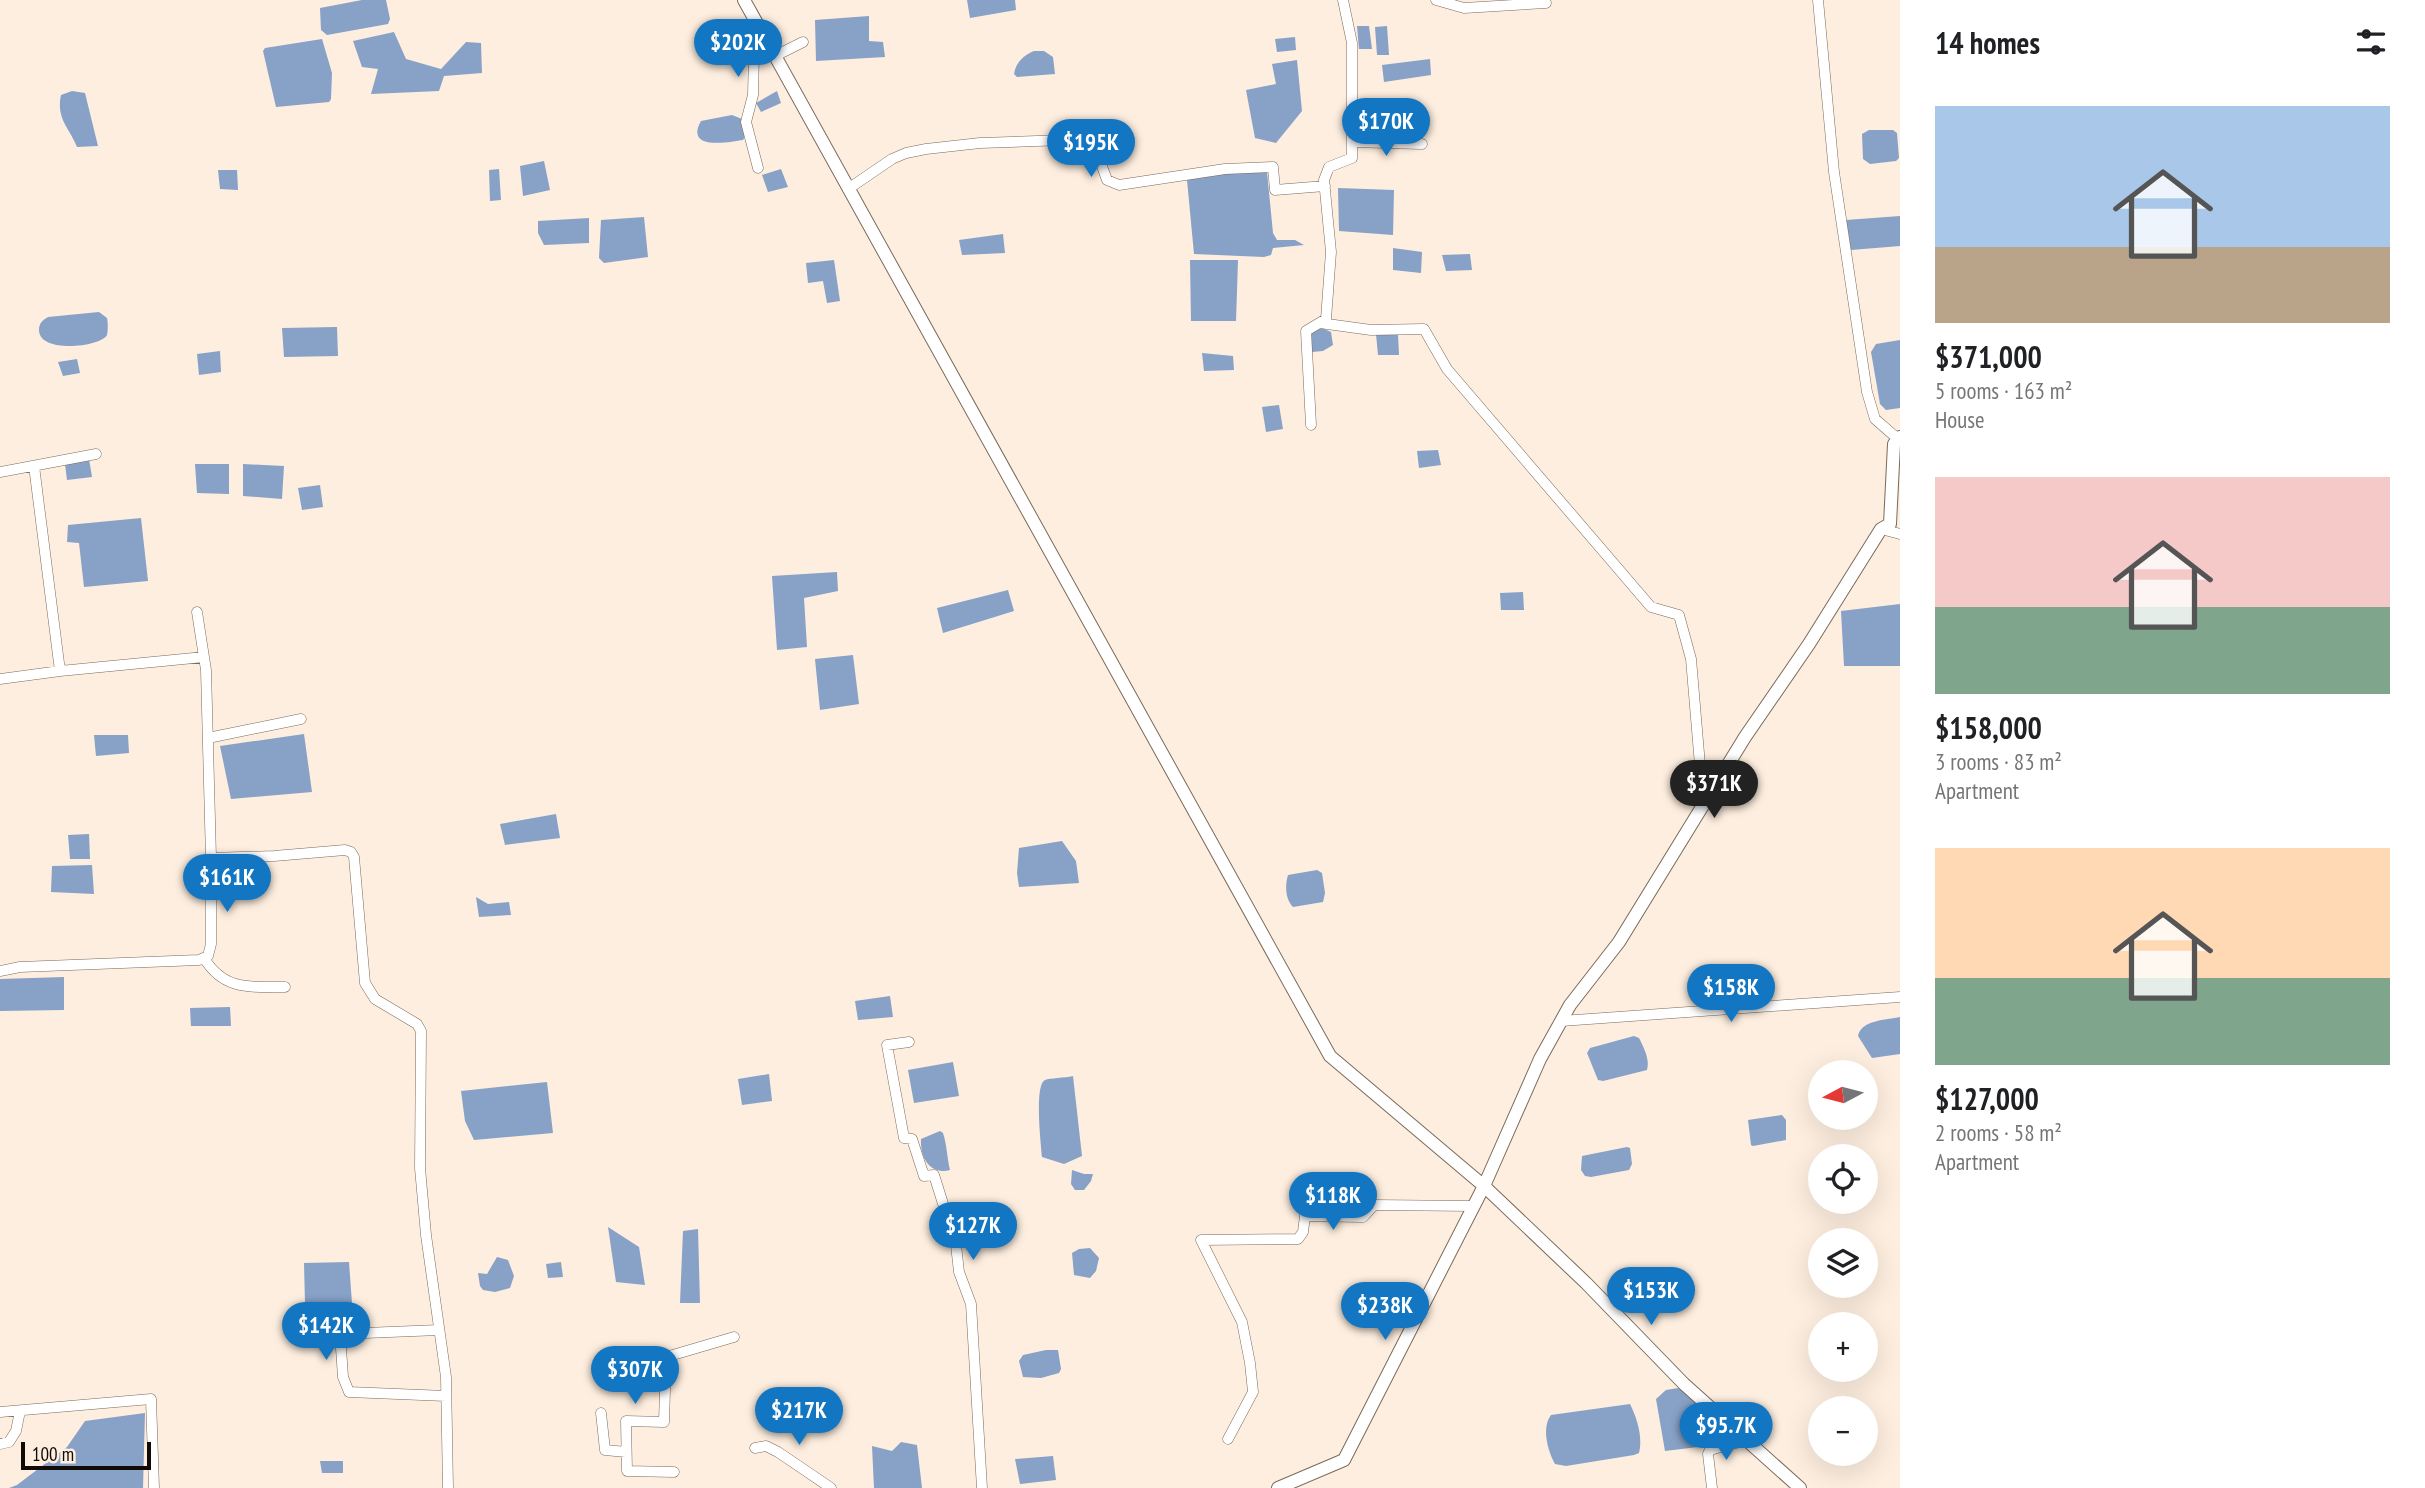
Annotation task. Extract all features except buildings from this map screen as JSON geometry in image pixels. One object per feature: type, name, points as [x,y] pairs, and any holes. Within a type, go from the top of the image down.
[{"type":"street","points":[[744,0],[1330,1056],[1484,1186],[1586,1283],[1684,1384],[1800,1488]]},
{"type":"street","points":[[1311,425],[1306,331],[1326,318],[1331,252],[1325,186],[1329,167],[1352,158],[1352,43],[1343,0]]},
{"type":"street","points":[[1436,0],[1464,8],[1546,3]]},
{"type":"street","points":[[1278,1488],[1344,1460],[1484,1186],[1540,1059],[1570,1005],[1619,942],[1745,737],[1809,644],[1881,529],[1890,524],[1894,444],[1899,438],[1875,419],[1867,392],[1834,172],[1818,0]]},
{"type":"street","points":[[758,168],[747,122],[753,95],[754,53],[775,56],[803,42]]},
{"type":"street","points":[[848,189],[892,159],[916,151],[980,144],[1092,139],[1107,180],[1119,186],[1225,169],[1273,167],[1275,190],[1325,186]]},
{"type":"street","points":[[1352,142],[1422,144]]},
{"type":"street","points":[[1320,323],[1371,330],[1424,329],[1447,369],[1651,607],[1679,615],[1691,659],[1700,765],[1706,802]]},
{"type":"street","points":[[0,472],[96,454]]},
{"type":"street","points":[[34,466],[60,670]]},
{"type":"street","points":[[1881,529],[1900,534]]},
{"type":"street","points":[[0,971],[20,967],[199,960],[208,956],[211,944],[211,858],[208,738],[204,657],[197,612]]},
{"type":"street","points":[[0,679],[60,670],[204,657]]},
{"type":"street","points":[[208,738],[300,719]]},
{"type":"street","points":[[211,858],[345,850],[351,852],[354,857],[365,983],[375,999],[417,1024],[421,1031],[420,1168],[446,1396],[448,1488]]},
{"type":"street","points":[[204,958],[209,968],[238,987],[285,987]]},
{"type":"street","points":[[1561,1021],[1900,997]]},
{"type":"street","points":[[909,1042],[887,1045],[904,1138],[912,1139],[924,1176],[934,1175],[956,1245],[959,1272],[971,1304],[982,1488]]},
{"type":"street","points":[[1228,1438],[1253,1392],[1250,1363],[1242,1322],[1201,1240],[1298,1239],[1303,1232],[1305,1216],[1363,1217],[1374,1205],[1473,1206]]},
{"type":"street","points":[[439,1330],[340,1334],[343,1377],[349,1392],[446,1396]]},
{"type":"street","points":[[674,1472],[627,1472],[625,1421],[664,1422],[666,1357],[734,1337]]},
{"type":"street","points":[[0,1412],[151,1399],[154,1488]]},
{"type":"street","points":[[0,1444],[9,1442],[16,1431],[20,1411]]},
{"type":"street","points":[[601,1413],[605,1450],[626,1452]]},
{"type":"street","points":[[1712,1488],[1708,1454],[1710,1450],[1746,1440]]},
{"type":"street","points":[[755,1448],[766,1446],[778,1452],[831,1488]]},
{"type":"water","points":[[362,0],[386,0],[390,19],[388,24],[327,35],[321,30],[320,8]]},
{"type":"water","points":[[967,0],[1015,0],[1016,10],[970,18]]},
{"type":"water","points":[[869,16],[869,41],[883,42],[885,57],[816,61],[815,20]]},
{"type":"water","points":[[1357,26],[1369,26],[1372,49],[1359,49]]},
{"type":"water","points":[[1387,26],[1389,55],[1377,55],[1375,27]]},
{"type":"water","points":[[394,32],[406,59],[441,69],[466,42],[481,43],[482,73],[444,76],[439,91],[371,94],[378,69],[362,67],[353,41]]},
{"type":"water","points":[[1295,37],[1296,50],[1277,52],[1275,39]]},
{"type":"water","points":[[322,39],[332,73],[329,102],[276,107],[263,51],[265,48]]},
{"type":"water","points":[[1034,51],[1044,51],[1053,57],[1055,74],[1017,77],[1014,74],[1021,60]]},
{"type":"water","points":[[1430,59],[1431,75],[1384,82],[1382,65]]},
{"type":"water","points":[[1297,60],[1302,111],[1276,143],[1255,138],[1246,90],[1276,84],[1272,64]]},
{"type":"water","points":[[72,91],[85,93],[98,146],[77,147],[64,122],[60,110],[61,95]]},
{"type":"water","points":[[777,91],[781,103],[761,112],[756,103]]},
{"type":"water","points":[[732,115],[742,119],[746,135],[743,140],[711,142],[703,141],[699,137],[697,131],[701,121]]},
{"type":"water","points":[[1869,130],[1893,130],[1897,133],[1899,158],[1896,161],[1870,164],[1863,159],[1862,134]]},
{"type":"water","points":[[544,161],[550,190],[523,196],[520,166]]},
{"type":"water","points":[[499,169],[501,200],[490,201],[489,170]]},
{"type":"water","points":[[781,169],[788,187],[768,192],[762,175]]},
{"type":"water","points":[[218,170],[237,170],[238,190],[220,189]]},
{"type":"water","points":[[1267,172],[1273,233],[1277,240],[1295,240],[1304,245],[1273,248],[1271,255],[1264,257],[1194,254],[1187,180],[1214,173]]},
{"type":"water","points":[[1338,188],[1394,190],[1393,235],[1339,231]]},
{"type":"water","points":[[1900,216],[1900,246],[1851,250],[1846,220]]},
{"type":"water","points":[[644,217],[648,257],[604,263],[599,258],[601,220]]},
{"type":"water","points":[[589,218],[589,243],[544,245],[538,233],[538,221]]},
{"type":"water","points":[[1003,234],[1005,253],[962,255],[959,240]]},
{"type":"water","points":[[1393,248],[1422,252],[1421,273],[1393,270]]},
{"type":"water","points":[[1470,254],[1472,270],[1446,271],[1442,255]]},
{"type":"water","points":[[834,260],[840,301],[827,303],[823,281],[808,283],[806,263]]},
{"type":"water","points":[[1190,260],[1238,260],[1236,321],[1191,321]]},
{"type":"water","points":[[99,312],[107,318],[107,335],[94,343],[59,345],[42,338],[40,325],[48,317]]},
{"type":"water","points":[[337,327],[338,356],[284,357],[282,328]]},
{"type":"water","points":[[1322,328],[1331,332],[1333,345],[1323,351],[1312,352],[1310,333]]},
{"type":"water","points":[[1376,334],[1398,334],[1399,355],[1378,355]]},
{"type":"water","points":[[1900,340],[1900,408],[1886,410],[1880,404],[1871,352],[1876,344]]},
{"type":"water","points":[[220,351],[221,372],[199,375],[197,354]]},
{"type":"water","points":[[1202,353],[1233,356],[1234,370],[1204,371]]},
{"type":"water","points":[[77,359],[80,373],[63,376],[58,362]]},
{"type":"water","points":[[1279,405],[1283,429],[1266,432],[1262,407]]},
{"type":"water","points":[[1438,450],[1441,465],[1419,468],[1417,451]]},
{"type":"water","points":[[89,459],[92,477],[67,480],[65,464]]},
{"type":"water","points":[[195,464],[229,464],[229,494],[197,493]]},
{"type":"water","points":[[243,464],[284,466],[282,499],[243,496]]},
{"type":"water","points":[[320,485],[323,507],[302,510],[298,488]]},
{"type":"water","points":[[141,518],[148,581],[84,587],[79,543],[67,542],[68,525]]},
{"type":"water","points":[[837,572],[838,591],[804,598],[807,647],[777,650],[772,576]]},
{"type":"water","points":[[1008,590],[1014,611],[943,633],[937,608]]},
{"type":"water","points":[[1523,592],[1524,610],[1501,610],[1500,593]]},
{"type":"water","points":[[1900,604],[1900,666],[1844,666],[1841,611]]},
{"type":"water","points":[[853,655],[859,704],[820,710],[815,659]]},
{"type":"water","points":[[304,734],[312,792],[231,799],[220,746]]},
{"type":"water","points":[[94,735],[128,735],[129,753],[96,756]]},
{"type":"water","points":[[556,814],[560,838],[505,845],[500,824]]},
{"type":"water","points":[[89,834],[90,859],[70,859],[68,835]]},
{"type":"water","points":[[1062,841],[1076,861],[1079,883],[1019,887],[1019,848]]},
{"type":"water","points":[[92,865],[94,894],[51,892],[52,866]]},
{"type":"water","points":[[1317,870],[1322,873],[1325,893],[1323,902],[1293,907],[1286,892],[1288,875]]},
{"type":"water","points":[[476,897],[488,904],[509,902],[511,915],[479,917]]},
{"type":"water","points":[[64,977],[64,1010],[0,1011],[0,979]]},
{"type":"water","points":[[890,996],[893,1017],[858,1020],[855,1001]]},
{"type":"water","points":[[230,1007],[231,1026],[191,1026],[190,1008]]},
{"type":"water","points":[[1900,1017],[1900,1054],[1872,1058],[1858,1036],[1860,1031],[1869,1024]]},
{"type":"water","points":[[1634,1036],[1639,1038],[1645,1050],[1647,1070],[1598,1080],[1587,1053],[1590,1048]]},
{"type":"water","points":[[953,1062],[959,1096],[914,1103],[908,1070]]},
{"type":"water","points":[[769,1074],[772,1101],[742,1105],[738,1079]]},
{"type":"water","points":[[1073,1076],[1082,1156],[1064,1164],[1042,1157],[1040,1092],[1045,1080]]},
{"type":"water","points":[[547,1082],[553,1133],[474,1140],[465,1121],[461,1091]]},
{"type":"water","points":[[1782,1115],[1786,1120],[1786,1140],[1751,1145],[1748,1120]]},
{"type":"water","points":[[940,1131],[943,1133],[950,1170],[937,1170],[932,1167],[922,1153],[921,1139]]},
{"type":"water","points":[[1630,1148],[1632,1164],[1629,1170],[1591,1177],[1585,1176],[1581,1170],[1582,1156]]},
{"type":"water","points":[[1072,1170],[1093,1174],[1084,1190],[1075,1190],[1071,1184]]},
{"type":"water","points":[[608,1227],[639,1247],[645,1285],[616,1282]]},
{"type":"water","points":[[698,1229],[700,1303],[680,1303],[683,1231]]},
{"type":"water","points":[[1090,1248],[1099,1258],[1096,1271],[1090,1278],[1074,1275],[1072,1253]]},
{"type":"water","points":[[497,1257],[508,1260],[514,1276],[510,1288],[495,1292],[483,1290],[478,1273],[487,1274]]},
{"type":"water","points":[[349,1262],[353,1317],[324,1324],[308,1320],[304,1263]]},
{"type":"water","points":[[561,1262],[563,1277],[548,1278],[546,1264]]},
{"type":"water","points":[[1058,1350],[1061,1369],[1059,1373],[1041,1378],[1023,1377],[1019,1361],[1023,1355]]},
{"type":"water","points":[[1678,1388],[1692,1398],[1701,1411],[1705,1426],[1704,1443],[1698,1447],[1665,1451],[1656,1399],[1666,1390]]},
{"type":"water","points":[[1630,1404],[1639,1428],[1639,1453],[1566,1466],[1555,1464],[1546,1433],[1551,1415]]},
{"type":"water","points":[[145,1413],[143,1488],[9,1488],[17,1485],[67,1447],[85,1421]]},
{"type":"water","points":[[901,1442],[917,1445],[922,1488],[874,1488],[872,1446],[892,1451]]},
{"type":"water","points":[[1053,1456],[1056,1480],[1020,1484],[1015,1459]]},
{"type":"water","points":[[320,1461],[343,1461],[343,1473],[322,1473]]}]
